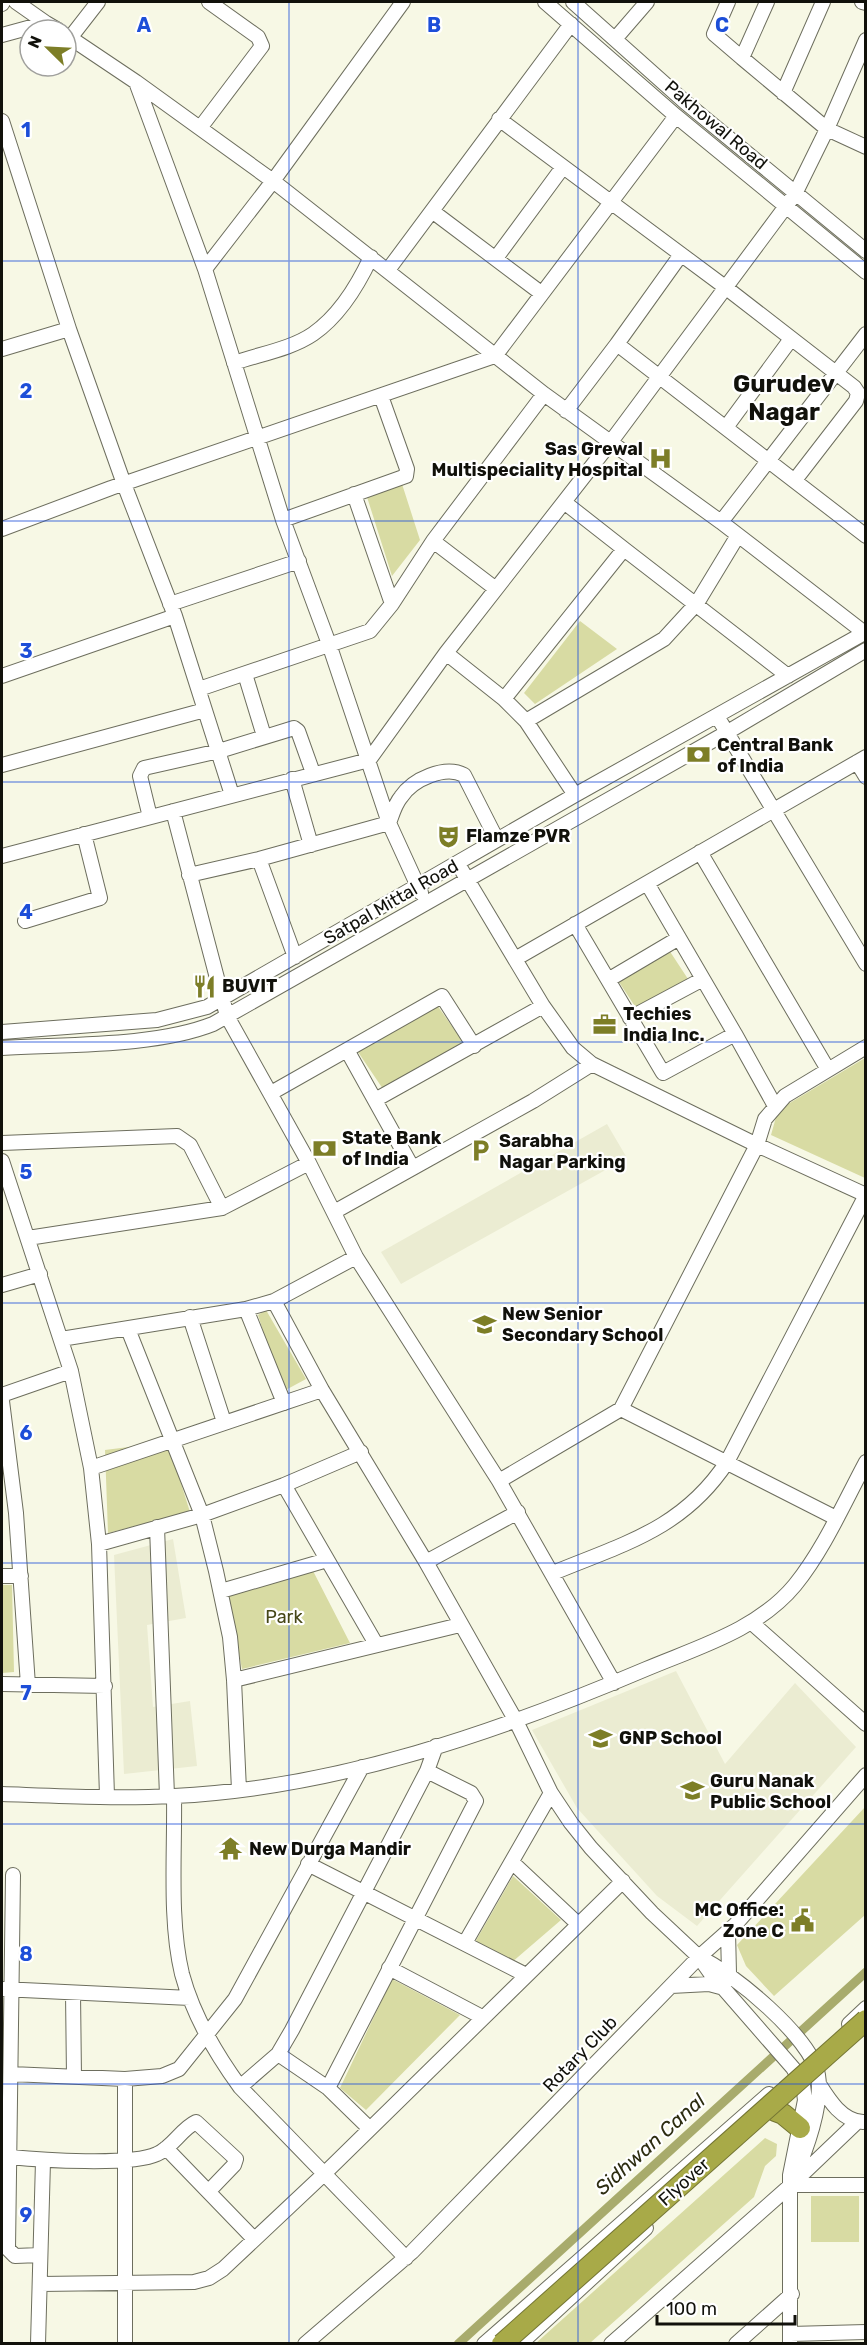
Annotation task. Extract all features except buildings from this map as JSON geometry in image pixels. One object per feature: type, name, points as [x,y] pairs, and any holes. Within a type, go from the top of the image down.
[{"type":"highway","name":"Flyover","points":[[502,2343],[866,2020]]},
{"type":"highway","points":[[775,2111],[800,2127]]},
{"type":"street","points":[[16,2],[40,18]]},
{"type":"street","points":[[78,21],[98,2]]},
{"type":"street","points":[[200,128],[262,46],[258,37],[209,2]]},
{"type":"street","points":[[205,269],[273,181],[403,2]]},
{"type":"street","name":"Pakhowal Road","points":[[545,2],[676,116],[866,272]]},
{"type":"street","name":"Pakhowal Road","points":[[573,2],[795,194],[866,251]]},
{"type":"street","points":[[615,39],[647,2]]},
{"type":"street","points":[[728,2],[714,34],[827,129],[866,147]]},
{"type":"street","points":[[742,58],[767,2]]},
{"type":"street","points":[[783,93],[823,2]]},
{"type":"street","points":[[388,270],[572,24]]},
{"type":"street","points":[[2,34],[18,30]]},
{"type":"street","points":[[2,856],[369,760],[446,653],[610,443],[795,194],[862,58],[866,40]]},
{"type":"street","points":[[78,43],[136,82],[273,181],[566,411],[721,522],[737,537],[865,633]]},
{"type":"street","points":[[136,82],[205,269],[283,520],[329,644],[389,823],[426,903]]},
{"type":"street","points":[[2,529],[124,484],[495,356],[676,116]]},
{"type":"street","points":[[499,119],[680,256],[725,287],[854,387],[858,397],[795,480]]},
{"type":"street","points":[[2,121],[69,329],[124,484],[173,610],[232,795]]},
{"type":"street","points":[[496,258],[563,167]]},
{"type":"street","points":[[432,211],[541,293]]},
{"type":"street","points":[[566,411],[680,256]]},
{"type":"street","points":[[234,363],[298,342],[313,334],[338,310],[362,275],[371,257]]},
{"type":"street","points":[[2,350],[69,329]]},
{"type":"street","points":[[721,522],[866,334]]},
{"type":"street","points":[[727,426],[791,339]]},
{"type":"street","points":[[617,344],[727,426],[866,536]]},
{"type":"street","points":[[199,689],[370,631],[392,604],[433,542],[544,394]]},
{"type":"street","points":[[283,520],[404,477],[407,472],[381,396]]},
{"type":"street","points":[[354,494],[392,604]]},
{"type":"street","points":[[564,502],[697,603],[788,676]]},
{"type":"street","points":[[526,721],[650,650],[680,624],[697,603],[737,537]]},
{"type":"street","points":[[433,542],[496,589]]},
{"type":"street","points":[[504,699],[624,549]]},
{"type":"street","points":[[2,676],[299,561]]},
{"type":"street","name":"Satpal Mittal Road","points":[[2,1032],[157,1020],[192,1012],[222,999],[575,795],[865,633]]},
{"type":"street","name":"Satpal Mittal Road","points":[[2,1048],[157,1038],[192,1032],[227,1016],[726,733],[866,650]]},
{"type":"street","points":[[446,653],[504,699],[526,721],[575,795]]},
{"type":"street","points":[[245,674],[264,736]]},
{"type":"street","points":[[2,765],[205,710]]},
{"type":"street","points":[[717,716],[866,964]]},
{"type":"street","points":[[150,817],[141,771],[219,751],[264,736],[297,729],[313,773]]},
{"type":"street","points":[[515,959],[861,760],[866,777]]},
{"type":"street","points":[[389,823],[400,797],[408,788],[445,770],[455,771],[464,775],[497,840]]},
{"type":"street","points":[[292,779],[311,845]]},
{"type":"street","points":[[173,811],[227,1016],[309,1163],[356,1257],[518,1512],[614,1683]]},
{"type":"street","points":[[189,875],[259,859],[389,823]]},
{"type":"street","points":[[25,921],[100,898],[84,834]]},
{"type":"street","points":[[700,852],[827,1068]]},
{"type":"street","points":[[259,859],[295,957]]},
{"type":"street","points":[[458,864],[543,1006],[573,1048],[592,1064],[757,1145],[866,1195],[727,1462],[697,1501],[659,1528],[553,1573]]},
{"type":"street","points":[[647,883],[775,1106]]},
{"type":"street","points":[[575,924],[663,1073],[735,1034]]},
{"type":"street","points":[[608,981],[679,938]]},
{"type":"street","points":[[630,1018],[703,978]]},
{"type":"street","points":[[271,1093],[442,996],[474,1046]]},
{"type":"street","points":[[375,1100],[543,1006]]},
{"type":"street","points":[[499,1481],[621,1409],[757,1145],[765,1119],[785,1096],[827,1068],[866,1047]]},
{"type":"street","points":[[347,1050],[412,1167]]},
{"type":"street","points":[[334,1212],[534,1101],[592,1064]]},
{"type":"street","points":[[2,1143],[177,1136],[190,1145],[222,1208]]},
{"type":"street","points":[[2,1161],[6,1186],[28,1238],[71,1371],[91,1468],[99,1544],[107,1796]]},
{"type":"street","points":[[28,1238],[222,1208],[309,1163]]},
{"type":"street","points":[[61,1340],[246,1309],[274,1300],[356,1257]]},
{"type":"street","points":[[2,1285],[40,1274]]},
{"type":"street","points":[[274,1300],[322,1390],[426,1562],[516,1721],[551,1793],[591,1848],[699,1956],[798,2075],[805,2100],[791,2163],[790,2338],[866,2332]]},
{"type":"street","points":[[246,1309],[284,1403]]},
{"type":"street","points":[[190,1317],[224,1422]]},
{"type":"street","points":[[128,1329],[171,1442],[202,1515],[221,1592],[234,1680],[238,1790]]},
{"type":"street","points":[[2,1395],[71,1371]]},
{"type":"street","points":[[91,1468],[322,1390]]},
{"type":"street","points":[[2,1401],[16,1513],[28,1684]]},
{"type":"street","points":[[621,1409],[836,1518]]},
{"type":"street","points":[[99,1544],[202,1515],[284,1485],[361,1452]]},
{"type":"street","points":[[2,1794],[170,1796],[238,1790],[362,1767],[516,1721],[614,1683],[752,1623],[794,1586],[836,1518],[866,1462]]},
{"type":"street","points":[[284,1485],[376,1644]]},
{"type":"street","points":[[426,1562],[518,1512]]},
{"type":"street","points":[[2,1514],[16,1513]]},
{"type":"street","points":[[157,1527],[176,1937],[182,1974],[190,1998],[222,2063],[240,2087],[406,2258]]},
{"type":"street","points":[[221,1592],[327,1560]]},
{"type":"street","points":[[2,1576],[21,1576]]},
{"type":"street","points":[[752,1623],[866,1724]]},
{"type":"street","points":[[234,1680],[460,1625]]},
{"type":"street","points":[[2,1684],[105,1686]]},
{"type":"street","points":[[240,2087],[278,2054],[426,1771],[436,1746]]},
{"type":"street","points":[[10,2074],[125,2079],[162,2076],[179,2069],[208,2036],[247,1979],[362,1767]]},
{"type":"street","points":[[328,2088],[476,1801],[471,1793],[426,1771]]},
{"type":"street","name":"Rotary Club","points":[[305,2343],[406,2258],[699,1956],[728,1932],[866,1775]]},
{"type":"street","points":[[465,1943],[513,1863],[551,1793]]},
{"type":"street","points":[[513,1863],[578,1924]]},
{"type":"street","points":[[308,1864],[526,1975]]},
{"type":"street","points":[[13,1875],[6,1990],[10,2074],[8,2248],[15,2256],[40,2255]]},
{"type":"street","points":[[40,2284],[125,2285],[194,2282],[209,2278],[223,2269],[253,2238],[324,2174],[623,1881]]},
{"type":"street","points":[[728,1932],[729,1973]]},
{"type":"street","points":[[612,2343],[861,2122],[838,2110],[819,2078],[811,2055],[777,2017],[729,1973],[699,1956]]},
{"type":"street","points":[[389,1968],[482,2017]]},
{"type":"street","points":[[670,1986],[709,1984],[724,1988]]},
{"type":"street","points":[[6,1990],[190,1998]]},
{"type":"street","points":[[73,1993],[74,2077]]},
{"type":"street","points":[[520,2343],[775,2111],[811,2055],[866,2008]]},
{"type":"street","points":[[790,2185],[806,2149],[819,2078],[866,2029]]},
{"type":"street","points":[[278,2054],[328,2088],[369,2128]]},
{"type":"street","points":[[483,2343],[723,2133],[798,2075],[819,2078]]},
{"type":"street","points":[[125,2079],[125,2343]]},
{"type":"street","points":[[10,2157],[43,2161],[142,2160],[166,2148],[193,2123],[201,2123],[236,2159],[234,2166],[209,2191]]},
{"type":"street","points":[[166,2148],[253,2238]]},
{"type":"street","points":[[38,2343],[43,2161]]},
{"type":"street","points":[[790,2185],[866,2185]]},
{"type":"street","points":[[736,2343],[792,2294]]},
{"type":"shaded area","points":[[607,1124],[627,1158],[401,1284],[381,1252]]},
{"type":"shaded area","points":[[173,1539],[186,1618],[147,1625],[153,1707],[190,1701],[197,1766],[124,1774],[114,1555]]},
{"type":"shaded area","name":"Guru Nanak Public School","points":[[676,1671],[725,1764],[795,1683],[856,1747],[697,1926],[657,1896],[577,1808],[532,1730]]},
{"type":"green space","points":[[402,484],[420,540],[392,576],[367,497]]},
{"type":"green space","points":[[580,621],[617,649],[535,704],[524,693]]},
{"type":"green space","points":[[669,950],[688,979],[638,1011],[619,982]]},
{"type":"green space","points":[[437,1005],[463,1042],[383,1089],[358,1052]]},
{"type":"green space","points":[[865,1058],[865,1178],[771,1135],[778,1110]]},
{"type":"green space","points":[[266,1310],[306,1379],[282,1392],[258,1315]]},
{"type":"green space","points":[[168,1442],[190,1512],[108,1533],[105,1450]]},
{"type":"green space","name":"Park","points":[[311,1567],[350,1643],[242,1669],[227,1591]]},
{"type":"green space","points":[[2,1585],[12,1585],[14,1672],[2,1673]]},
{"type":"green space","points":[[865,1807],[865,1915],[774,1996],[746,1966],[737,1945]]},
{"type":"green space","points":[[513,1876],[561,1920],[511,1963],[474,1944]]},
{"type":"green space","points":[[392,1979],[460,2015],[366,2110],[340,2088]]},
{"type":"green space","points":[[765,2138],[777,2144],[776,2156],[765,2166],[754,2197],[590,2343],[536,2343]]},
{"type":"green space","points":[[811,2196],[859,2196],[859,2242],[811,2242]]},
{"type":"waterway","name":"Sidhwan Canal","points":[[458,2344],[866,1972]]},
{"type":"place","name":"Sas Grewal Multispeciality Hospital","points":[[661,459]]},
{"type":"place","name":"Central Bank of India","points":[[699,755]]},
{"type":"place","name":"Flamze PVR","points":[[448,836]]},
{"type":"place","name":"BUVIT","points":[[204,986]]},
{"type":"place","name":"Techies India Inc.","points":[[605,1024]]},
{"type":"place","name":"State Bank of India","points":[[324,1148]]},
{"type":"place","name":"Sarabha Nagar Parking","points":[[481,1151]]},
{"type":"place","name":"New Senior Secondary School","points":[[484,1324]]},
{"type":"place","name":"GNP School","points":[[601,1738]]},
{"type":"place","name":"Guru Nanak Public School","points":[[692,1791]]},
{"type":"place","name":"New Durga Mandir","points":[[231,1849]]},
{"type":"place","name":"MC Office: Zone C","points":[[802,1920]]},
{"type":"district","name":"Gurudev Nagar","points":[[784,398]]}]
